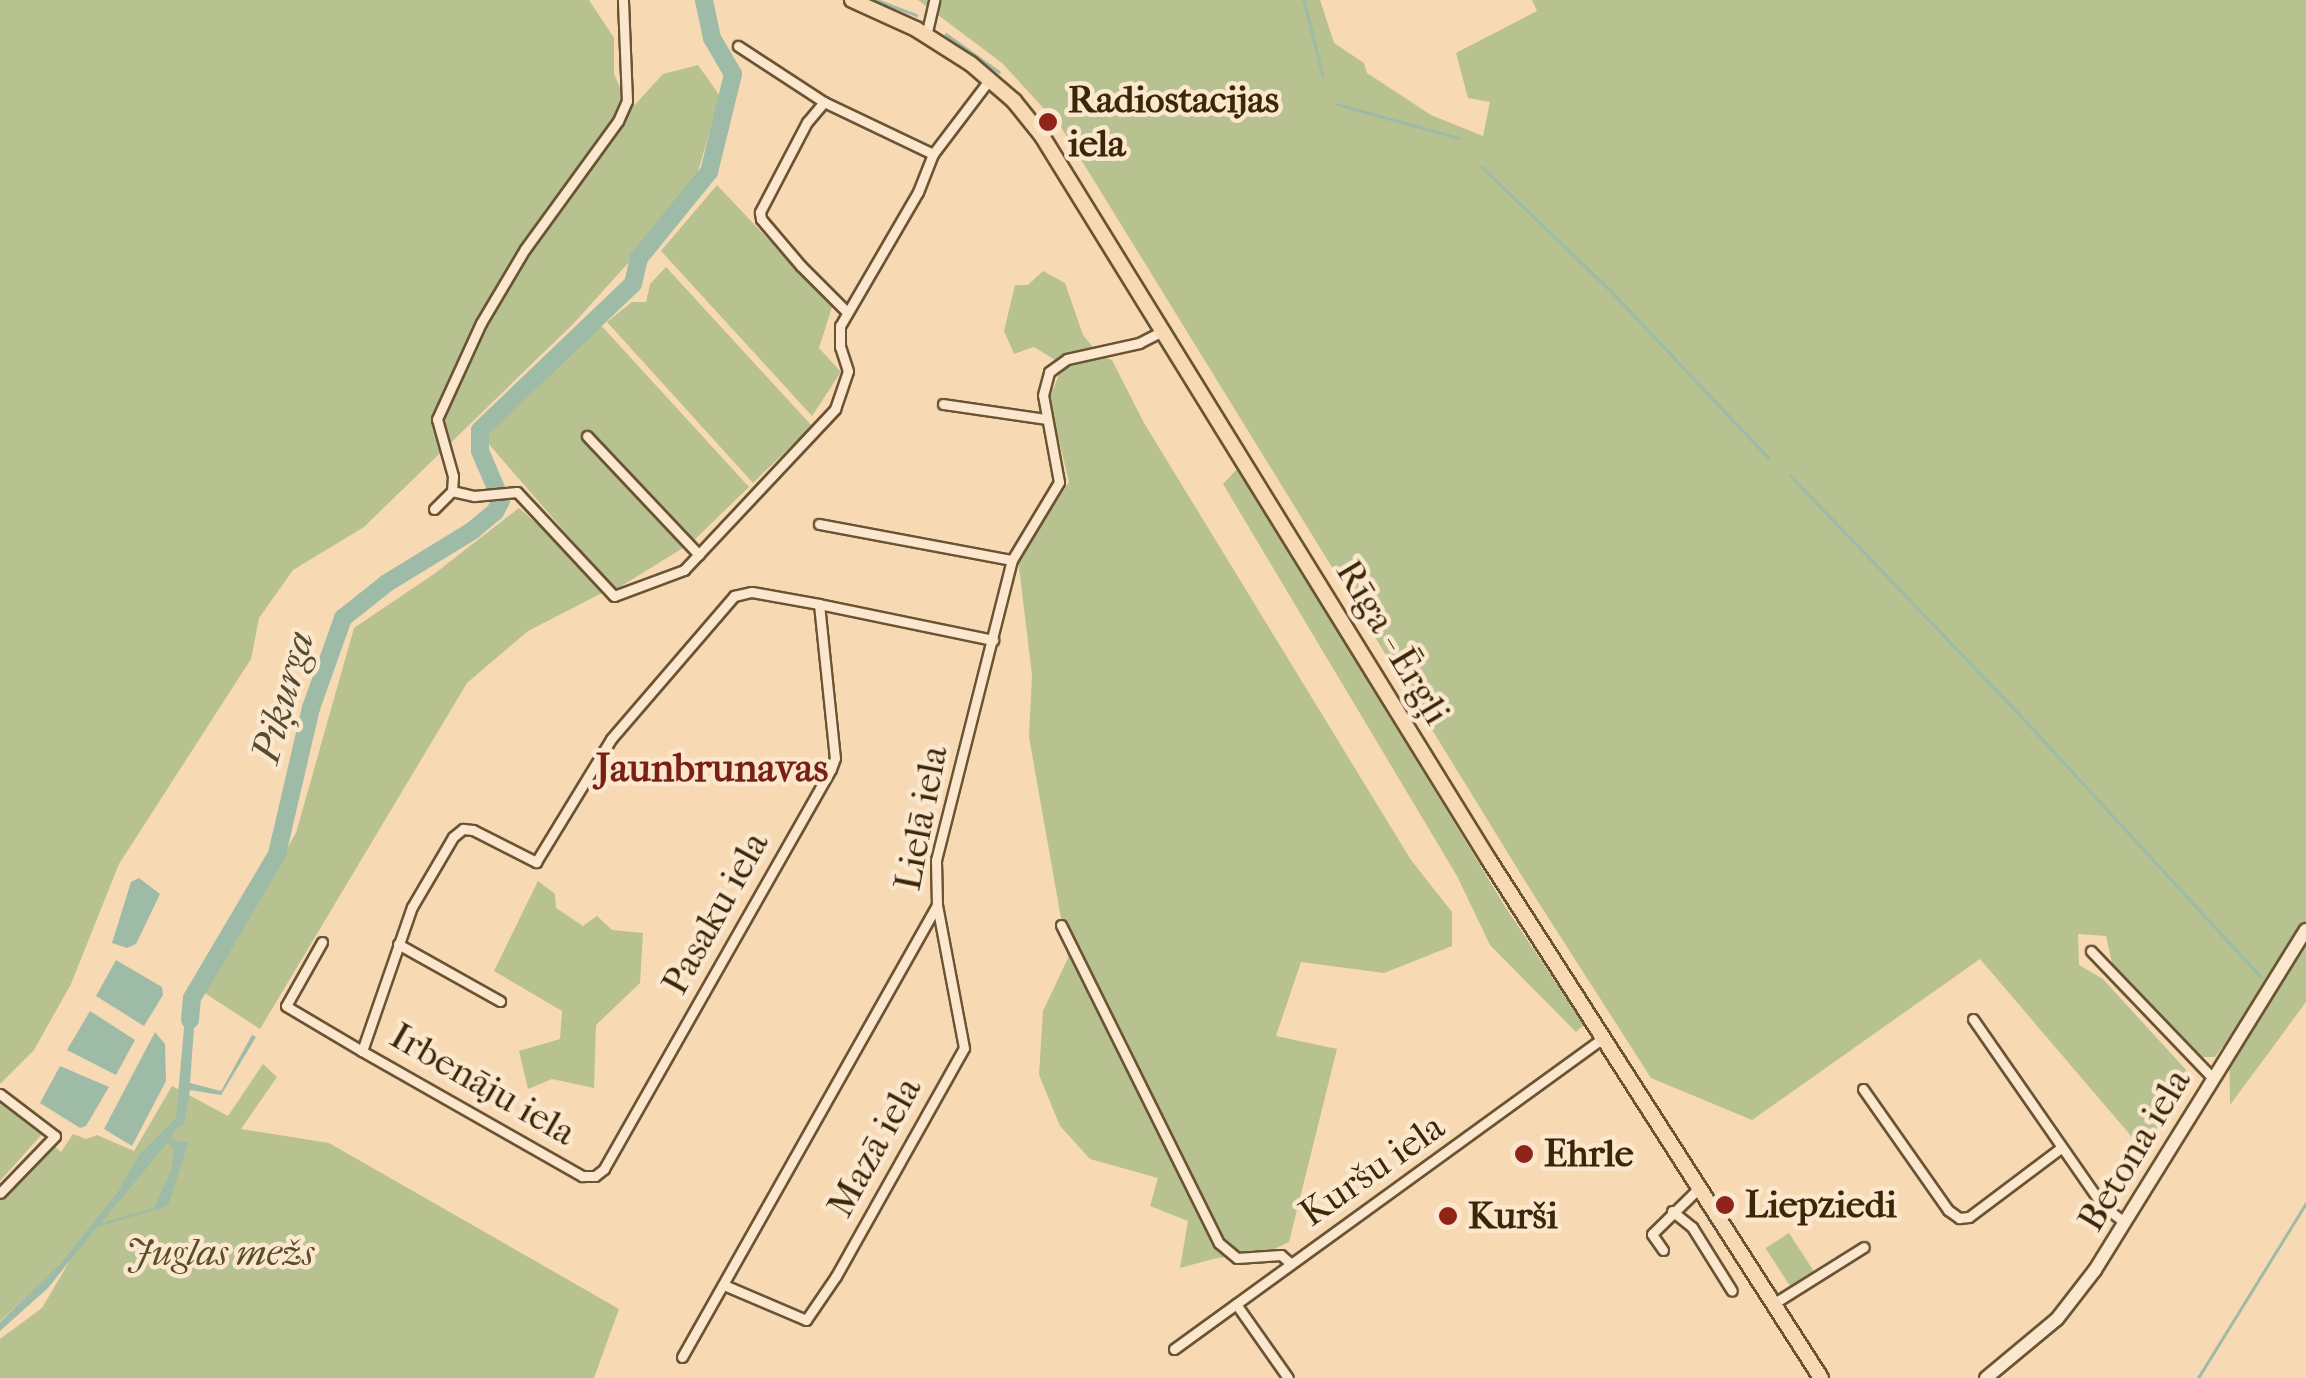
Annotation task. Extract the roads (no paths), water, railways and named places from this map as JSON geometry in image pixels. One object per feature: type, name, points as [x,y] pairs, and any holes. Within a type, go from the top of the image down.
[{"type":"main road","name":"Rīga - Ērgļi","points":[[852,0],[926,36],[990,78],[1024,111],[1054,152],[1603,1038],[1821,1378]]},
{"type":"main road","name":"Betona iela","points":[[1986,1378],[2074,1300],[2306,930]]},
{"type":"street","points":[[434,509],[452,491],[452,463],[437,419],[481,323],[525,248],[622,111],[628,80],[623,0]]},
{"type":"street","points":[[926,36],[934,0]]},
{"type":"street","points":[[738,46],[824,102],[933,154]]},
{"type":"street","points":[[452,491],[517,492],[614,596],[684,570],[835,409],[848,371],[838,336],[847,312],[918,192],[933,154],[990,78]]},
{"type":"street","points":[[824,102],[807,122],[760,212],[761,220],[847,312]]},
{"type":"street","name":"Lielā iela","points":[[682,1357],[937,906],[936,860],[1012,560],[1059,482],[1043,396],[1049,372],[1067,358],[1140,343],[1164,330]]},
{"type":"street","points":[[943,404],[1046,419]]},
{"type":"street","points":[[587,436],[699,555]]},
{"type":"street","points":[[820,524],[1012,560]]},
{"type":"street","name":"Irbenāju iela","points":[[595,1176],[582,1176],[362,1051],[425,879],[463,829],[536,862],[611,739],[726,602],[752,592],[993,640]]},
{"type":"street","name":"Pasaku iela","points":[[595,1176],[633,1119],[831,769],[834,747],[819,604]]},
{"type":"street","name":"Mazā iela","points":[[724,1285],[806,1320],[845,1259],[964,1048],[937,906]]},
{"type":"street","points":[[1061,925],[1219,1244],[1237,1258],[1258,1260],[1281,1255],[1291,1264]]},
{"type":"street","points":[[322,942],[286,1006],[362,1051]]},
{"type":"street","points":[[398,944],[500,1002]]},
{"type":"street","points":[[2090,951],[2213,1078]]},
{"type":"street","points":[[1972,1019],[2103,1206],[2124,1222]]},
{"type":"street","name":"Kuršu iela","points":[[1174,1349],[1603,1038]]},
{"type":"street","points":[[1863,1088],[1926,1180],[1959,1218],[1970,1217],[2060,1148]]},
{"type":"street","points":[[0,1094],[55,1136],[0,1193]]},
{"type":"street","points":[[1663,1250],[1652,1234],[1698,1188]]},
{"type":"street","points":[[1672,1212],[1692,1227],[1732,1291]]},
{"type":"street","points":[[1773,1304],[1864,1246]]},
{"type":"street","points":[[1236,1304],[1288,1378]]},
{"type":"waterway","name":"Piķurga","points":[[190,1020],[192,998],[277,854],[311,708],[343,618],[387,583],[472,531],[495,512],[501,500],[480,451],[480,430],[633,284],[639,258],[709,172],[733,74],[712,38],[704,0]]},
{"type":"waterway","points":[[877,0],[916,15]]},
{"type":"waterway","points":[[1304,0],[1323,76]]},
{"type":"waterway","points":[[946,34],[999,72]]},
{"type":"waterway","points":[[1337,104],[1459,138]]},
{"type":"waterway","points":[[1482,167],[1610,290],[1769,458]]},
{"type":"waterway","points":[[1790,475],[2021,716],[2260,976]]},
{"type":"waterway","points":[[2198,1378],[2306,1203]]},
{"type":"place","name":"Radiostacijas iela","points":[[1048,122]]},
{"type":"place","name":"Ehrle","points":[[1524,1154]]},
{"type":"place","name":"Liepziedi","points":[[1725,1205]]},
{"type":"place","name":"Kurši","points":[[1448,1216]]},
{"type":"district","name":"Jaunbrunavas","points":[[712,768]]},
{"type":"park label","name":"Juglas mežs","points":[[220,1253]]}]
